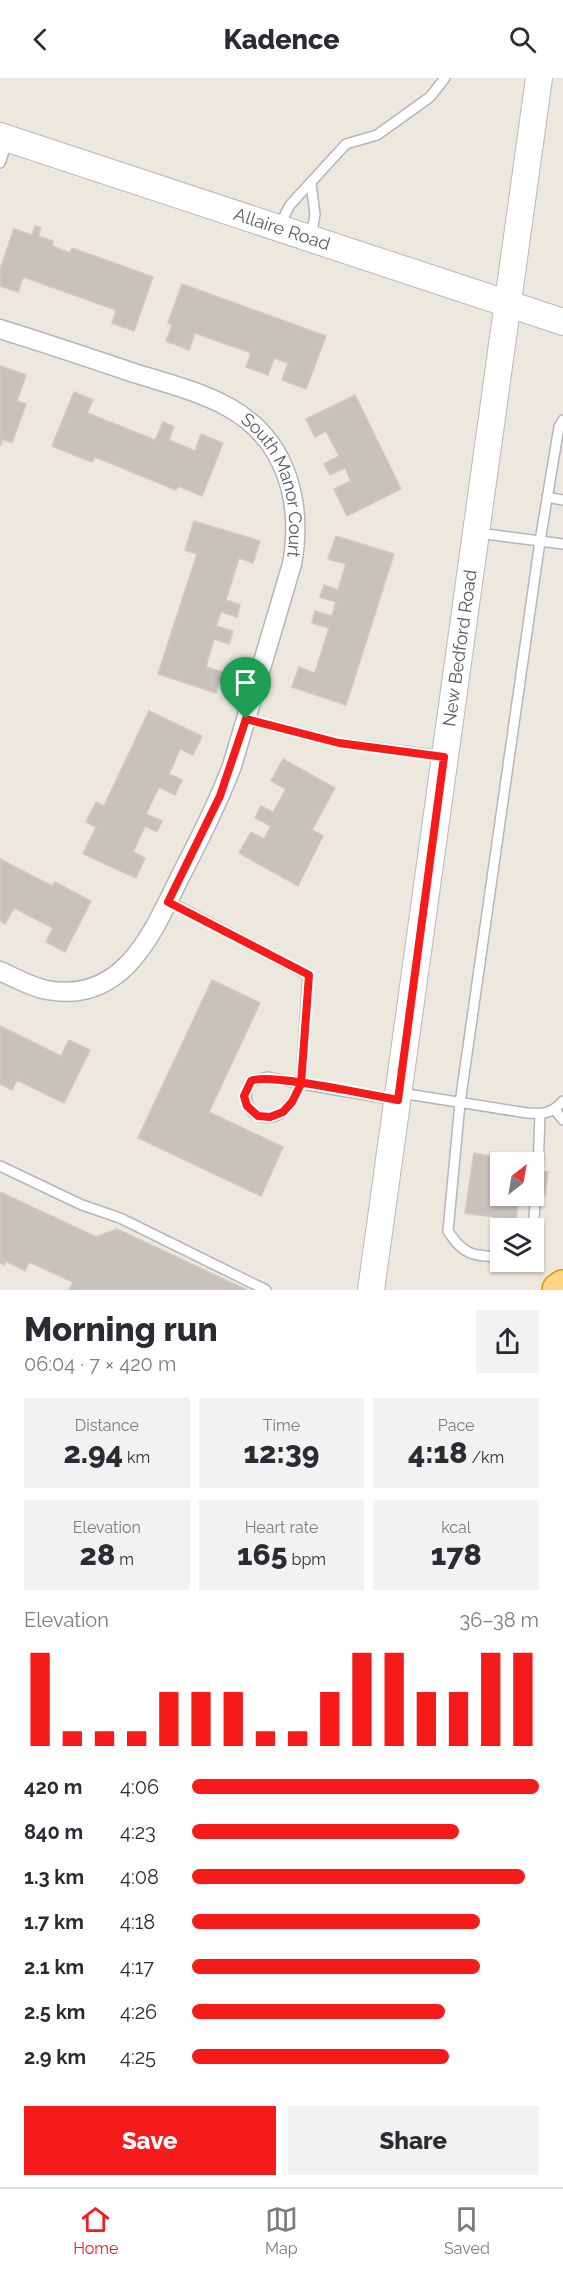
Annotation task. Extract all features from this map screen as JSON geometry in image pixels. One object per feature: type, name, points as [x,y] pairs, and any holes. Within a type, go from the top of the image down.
[{"type":"highway","points":[[559,1290],[563,1287]]},
{"type":"street","name":"New Bedford Road","points":[[371,1290],[539,78]]},
{"type":"street","name":"Allaire Road","points":[[3,146],[278,228],[563,322]]},
{"type":"street","name":"South Manor Court","points":[[0,328],[204,396],[244,417],[270,443],[292,488],[297,513],[297,539],[292,564],[246,719],[220,796],[151,935],[134,959],[118,974],[95,986],[71,992],[46,990],[0,971]]},
{"type":"lane","points":[[278,228],[290,205],[346,144],[377,135],[430,97],[445,78]]},
{"type":"lane","points":[[311,184],[315,214],[311,239]]},
{"type":"lane","points":[[490,1257],[481,1257],[459,1248],[448,1231],[460,1103],[540,541],[559,427],[563,420]]},
{"type":"lane","points":[[547,497],[563,500]]},
{"type":"lane","points":[[475,533],[563,544]]},
{"type":"lane","points":[[246,719],[339,743],[444,757]]},
{"type":"lane","points":[[168,902],[309,975],[301,1084],[292,1102],[283,1112],[270,1117],[258,1116],[247,1106],[244,1096],[251,1081],[268,1077],[301,1084],[540,1114],[555,1110],[563,1101]]},
{"type":"lane","points":[[555,1110],[563,1120]]},
{"type":"lane","points":[[539,1152],[540,1114]]},
{"type":"lane","points":[[0,1166],[82,1205],[120,1218],[266,1290]]},
{"type":"building","points":[[35,226],[41,228],[38,236],[53,241],[52,246],[70,253],[72,248],[153,277],[134,331],[112,323],[116,310],[23,277],[18,292],[0,286],[0,269],[14,229],[32,235]]},
{"type":"building","points":[[182,284],[326,336],[306,389],[282,380],[288,363],[274,358],[268,375],[246,367],[251,353],[195,333],[189,350],[166,341],[172,325],[168,323]]},
{"type":"building","points":[[0,366],[26,375],[17,401],[26,404],[12,443],[3,439],[0,446]]},
{"type":"building","points":[[74,392],[93,400],[87,413],[155,440],[163,422],[174,427],[169,440],[195,451],[201,434],[223,443],[202,496],[178,486],[176,490],[95,457],[92,462],[52,446]]},
{"type":"building","points":[[355,395],[401,489],[347,516],[334,489],[351,481],[345,468],[330,475],[324,464],[339,456],[326,431],[315,437],[306,419]]},
{"type":"building","points":[[194,521],[260,541],[253,563],[239,558],[226,600],[240,605],[237,617],[221,612],[216,626],[233,631],[229,644],[214,639],[206,667],[222,672],[216,693],[158,674],[197,554],[185,550]]},
{"type":"building","points":[[336,536],[394,554],[346,705],[292,687],[299,667],[315,673],[329,628],[312,623],[315,611],[332,616],[336,602],[320,597],[324,585],[338,590],[346,564],[328,559]]},
{"type":"building","points":[[149,711],[202,736],[193,755],[180,749],[169,774],[182,780],[175,795],[159,787],[146,814],[162,821],[157,832],[145,826],[133,852],[145,858],[136,878],[83,854],[96,827],[86,822],[96,802],[104,806]]},
{"type":"building","points":[[283,759],[335,788],[312,830],[323,836],[298,886],[239,853],[251,832],[264,839],[271,826],[255,818],[261,806],[273,812],[286,789],[271,781]]},
{"type":"building","points":[[0,859],[52,886],[55,882],[91,901],[65,952],[46,942],[53,928],[14,908],[5,924],[0,921]]},
{"type":"building","points":[[212,980],[260,1003],[209,1112],[283,1147],[261,1196],[138,1138]]},
{"type":"building","points":[[0,1026],[61,1056],[69,1040],[90,1050],[64,1103],[17,1080],[12,1090],[0,1084]]},
{"type":"building","points":[[474,1153],[490,1156],[490,1206],[518,1206],[516,1218],[465,1213]]},
{"type":"building","points":[[544,1171],[548,1172],[544,1195]]},
{"type":"building","points":[[0,1192],[96,1237],[117,1229],[247,1290],[69,1290],[73,1282],[29,1262],[25,1271],[6,1261],[4,1265],[0,1263]]},
{"type":"route","points":[[246,719],[220,796],[168,902],[309,975],[301,1084],[292,1102],[283,1112],[270,1117],[258,1116],[247,1106],[244,1096],[251,1081],[268,1077],[301,1084],[398,1100],[444,757],[339,743],[246,719]]}]
